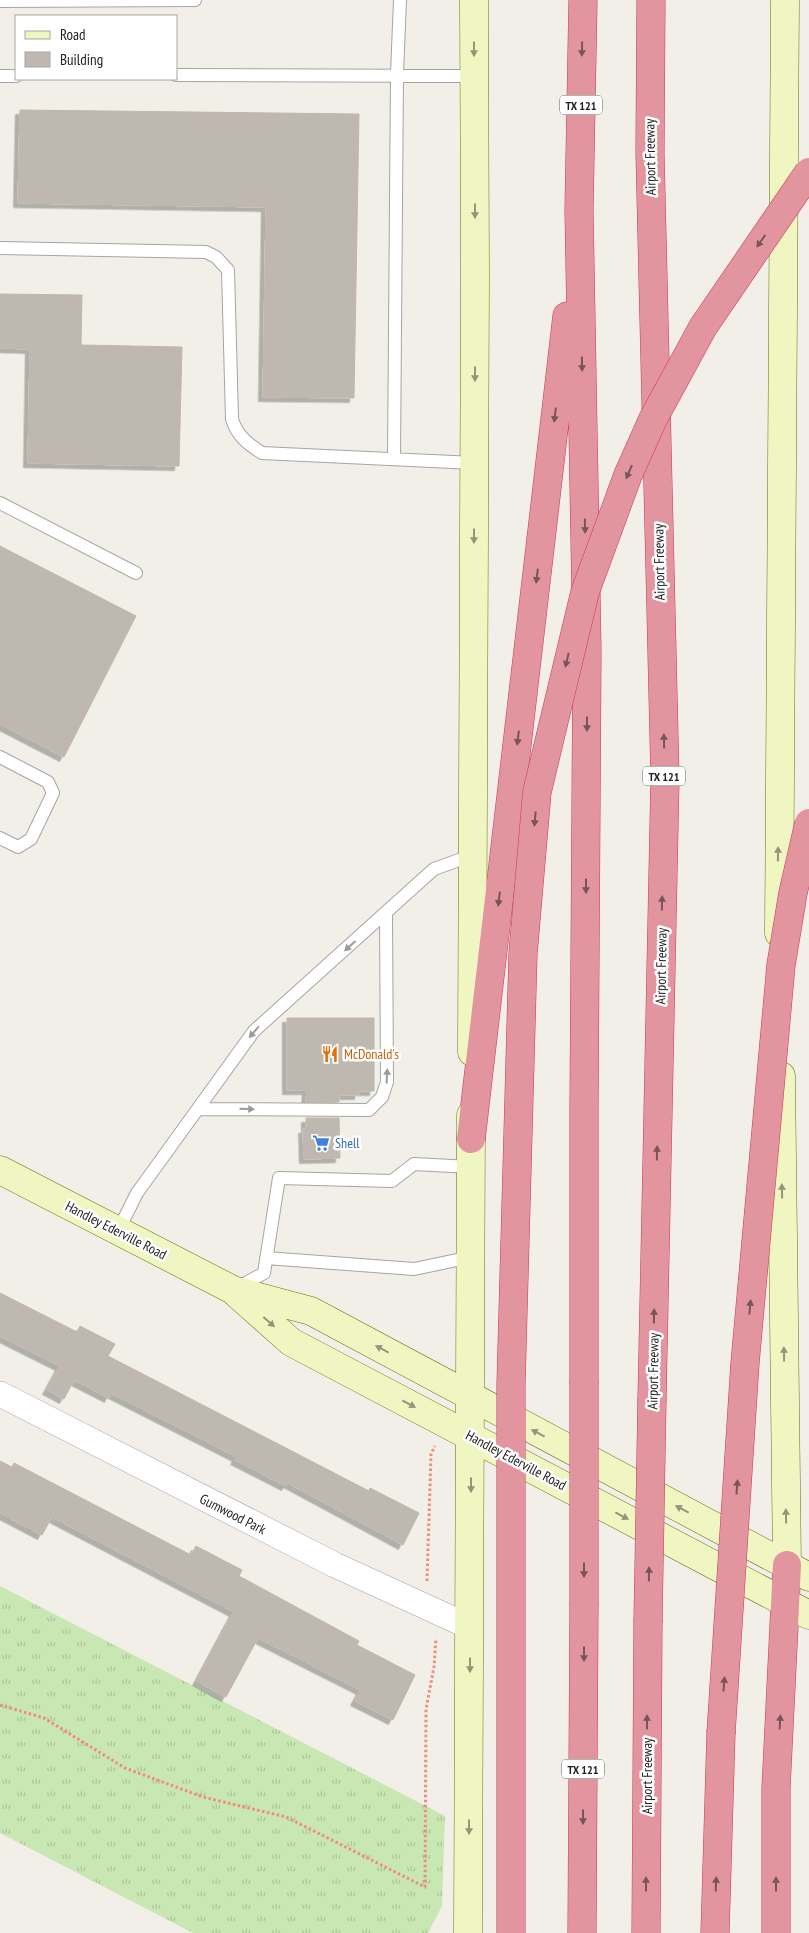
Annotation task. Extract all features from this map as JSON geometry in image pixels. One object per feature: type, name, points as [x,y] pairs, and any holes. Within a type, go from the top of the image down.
[{"type":"highway","name":"TX 121","points":[[582,1933],[587,651],[579,210],[583,0]]},
{"type":"highway","name":"Airport Freeway","points":[[646,1933],[648,1622],[664,778],[650,153],[651,0]]},
{"type":"highway","points":[[650,153],[669,0]]},
{"type":"highway","points":[[511,1933],[511,1384],[523,954],[537,792],[569,652],[585,592],[628,475],[653,419],[703,327],[809,172]]},
{"type":"highway","points":[[471,1138],[579,210]]},
{"type":"highway","points":[[714,1933],[721,1732],[745,1363],[781,965],[793,893],[809,823]]},
{"type":"highway","points":[[776,1933],[776,1788],[797,1609],[798,1571]]},
{"type":"main road","points":[[468,1933],[474,0]]},
{"type":"main road","points":[[785,0],[786,160],[778,865],[798,1571]]},
{"type":"main road","name":"Handley Ederville Road","points":[[0,1170],[233,1290],[311,1311],[798,1571]]},
{"type":"main road","name":"Handley Ederville Road","points":[[233,1290],[291,1342],[797,1609]]},
{"type":"street","name":"Gumwood Park","points":[[0,1394],[335,1565],[470,1627]]},
{"type":"lane","points":[[0,1],[195,0]]},
{"type":"lane","points":[[394,459],[397,74],[400,0]]},
{"type":"lane","points":[[178,75],[397,74],[474,76]]},
{"type":"lane","points":[[0,76],[15,76]]},
{"type":"lane","points":[[0,248],[206,252],[216,258],[228,270],[232,419],[236,432],[262,453],[474,462]]},
{"type":"lane","points":[[0,503],[136,572]]},
{"type":"lane","points":[[0,757],[48,782],[53,793],[31,839],[18,847],[0,838]]},
{"type":"lane","points":[[118,1231],[137,1193],[254,1031],[434,869],[472,856]]},
{"type":"lane","points":[[198,1109],[369,1110],[382,1097],[387,1082],[386,913]]},
{"type":"lane","points":[[233,1290],[264,1273],[279,1178],[392,1181],[414,1164],[471,1167]]},
{"type":"lane","points":[[266,1258],[414,1269],[471,1257]]},
{"type":"path","points":[[0,1705],[44,1718],[125,1768],[203,1797],[286,1817],[425,1887],[426,1709],[434,1667],[436,1640],[425,1594],[428,1573],[431,1454],[439,1439],[441,1421]]},
{"type":"green space","points":[[0,1586],[445,1816],[442,1906],[428,1933],[193,1933],[0,1833]]},
{"type":"building","points":[[20,110],[359,114],[354,398],[263,397],[266,207],[18,203]]},
{"type":"building","points":[[0,294],[82,295],[81,345],[182,347],[179,466],[28,463],[30,349],[0,348]]},
{"type":"building","points":[[0,546],[136,616],[64,757],[0,724]]},
{"type":"building","name":"McDonald's","points":[[287,1018],[374,1018],[374,1091],[359,1091],[359,1095],[339,1095],[339,1102],[306,1102],[307,1090],[287,1090]]},
{"type":"building","name":"Shell","points":[[306,1118],[339,1118],[340,1158],[304,1159],[303,1129],[306,1129]]},
{"type":"building","points":[[0,1293],[77,1332],[80,1326],[115,1344],[108,1356],[369,1491],[370,1488],[419,1513],[403,1545],[288,1483],[286,1486],[235,1460],[237,1457],[111,1393],[109,1398],[74,1380],[64,1399],[47,1390],[60,1366],[0,1336]]},
{"type":"building","points":[[0,1461],[12,1467],[14,1463],[191,1555],[196,1546],[242,1570],[239,1576],[359,1641],[357,1645],[415,1675],[393,1720],[355,1701],[361,1690],[258,1638],[226,1697],[197,1681],[234,1612],[52,1517],[42,1535],[0,1513]]},
{"type":"place","name":"McDonald's","points":[[330,1054]]},
{"type":"place","name":"Shell","points":[[321,1143]]}]
